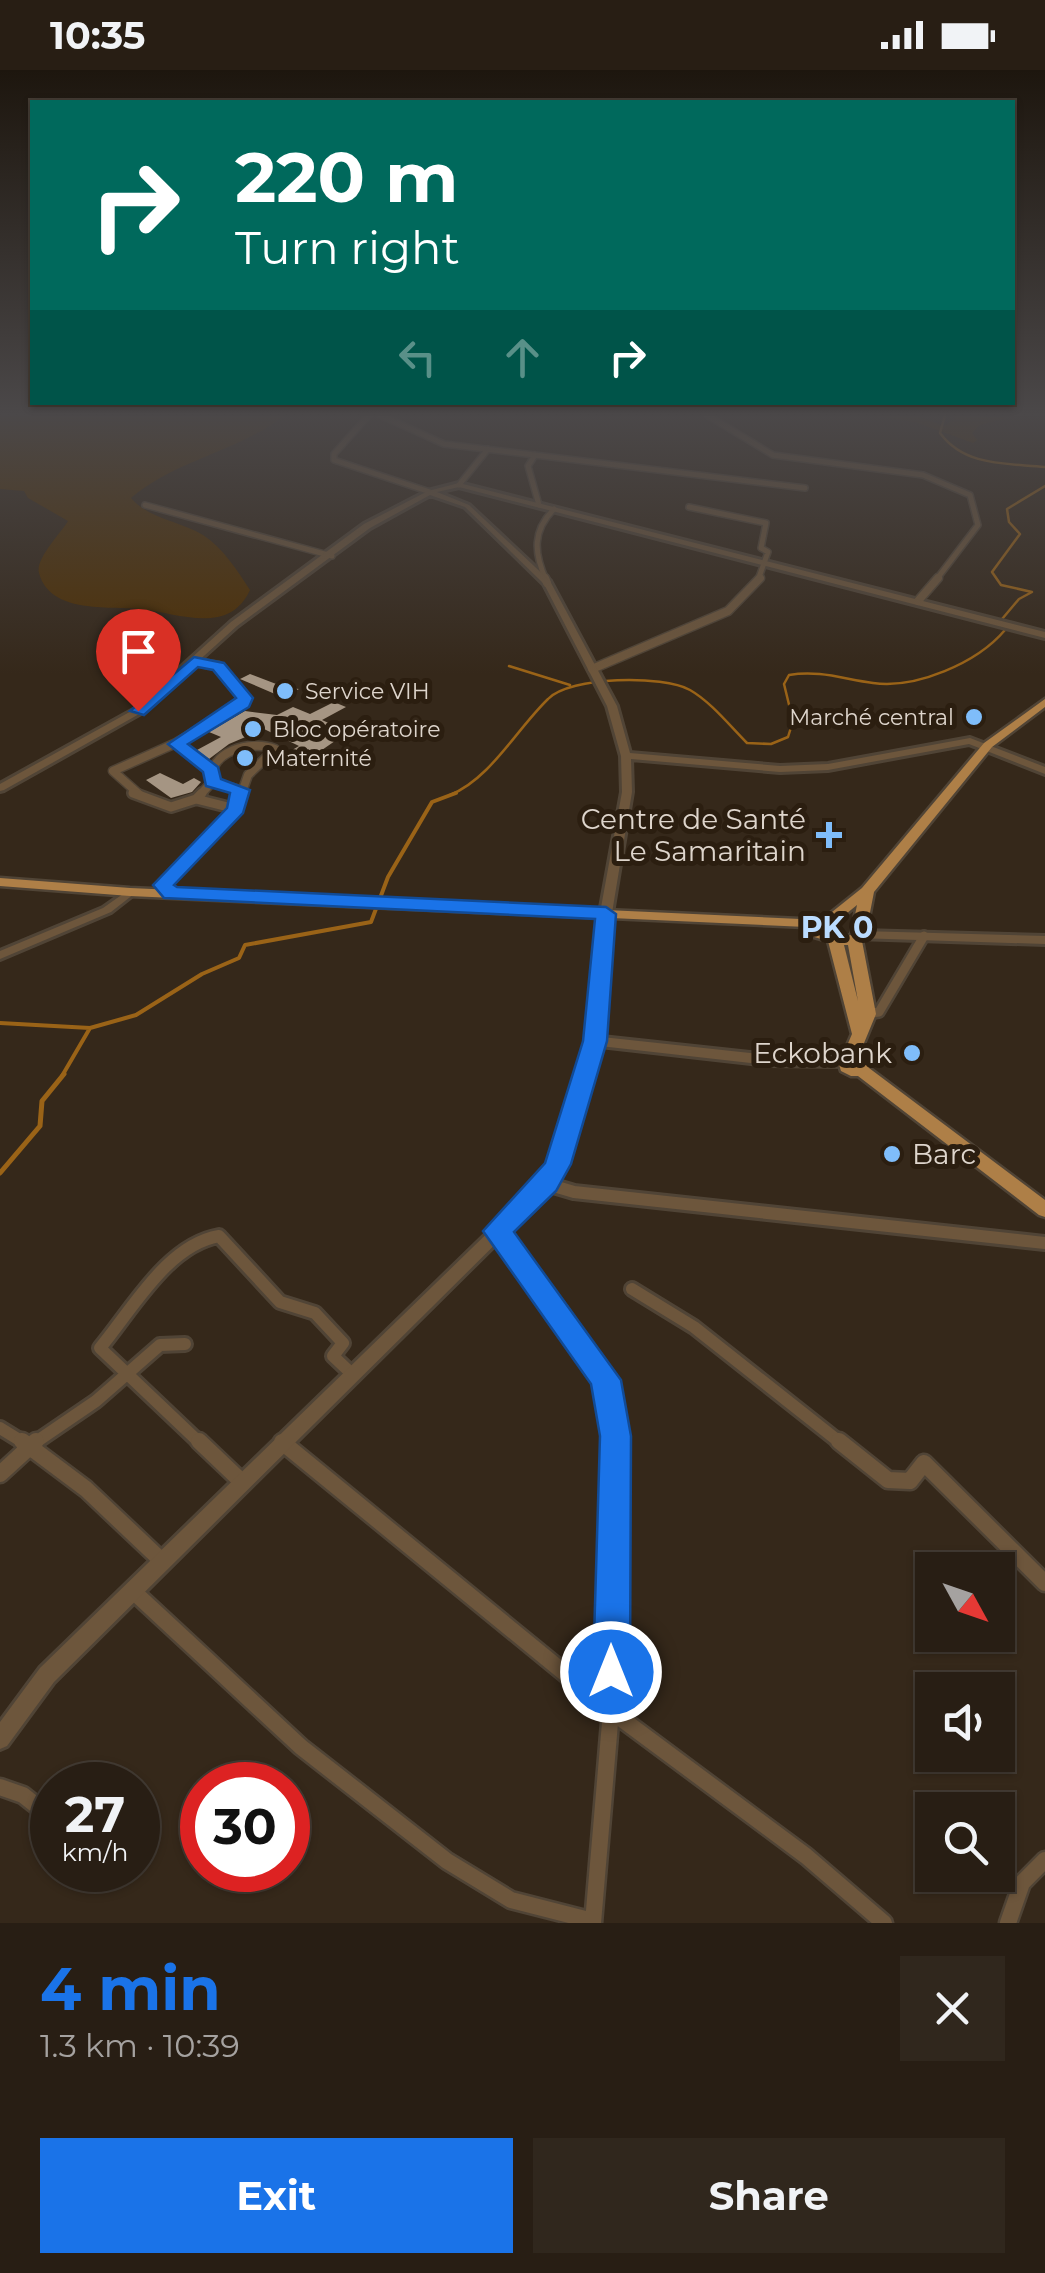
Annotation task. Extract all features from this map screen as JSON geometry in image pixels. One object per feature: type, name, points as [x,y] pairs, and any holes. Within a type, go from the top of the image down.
[{"type":"main road","points":[[831,929],[867,892],[988,745],[1045,702]]},
{"type":"main road","points":[[0,882],[130,892],[355,899],[859,932]]},
{"type":"main road","points":[[867,892],[859,932],[856,989],[860,1014],[851,1061],[1045,1210]]},
{"type":"main road","points":[[831,929],[856,989]]},
{"type":"street","points":[[0,788],[138,711],[234,624],[332,556],[367,526],[412,501]]},
{"type":"street","points":[[455,501],[467,506],[547,583]]},
{"type":"street","points":[[522,501],[1045,635]]},
{"type":"street","points":[[538,501],[539,506]]},
{"type":"street","points":[[918,601],[973,536],[978,525],[972,501]]},
{"type":"street","points":[[146,505],[332,556]]},
{"type":"street","points":[[596,677],[728,611],[742,601],[767,563],[768,552],[761,548],[766,523],[689,506]]},
{"type":"street","points":[[0,1739],[47,1676],[547,1184],[558,1164],[595,1041],[606,914],[627,792],[622,731],[547,583],[534,538],[540,521],[554,510]]},
{"type":"street","points":[[194,662],[219,666],[223,676],[240,688],[244,703],[176,744],[113,771],[132,792],[149,800],[171,806],[196,799],[236,809]]},
{"type":"street","points":[[626,756],[780,769],[828,767],[970,741],[1045,771]]},
{"type":"street","points":[[172,893],[163,885],[236,809],[240,790],[275,749],[252,742],[223,756],[212,770],[212,782],[196,799]]},
{"type":"street","points":[[176,744],[212,770]]},
{"type":"street","points":[[212,782],[240,790]]},
{"type":"street","points":[[0,955],[106,910],[130,892]]},
{"type":"street","points":[[859,932],[1045,940]]},
{"type":"street","points":[[860,1014],[879,1012],[924,936]]},
{"type":"street","points":[[595,1041],[768,1060],[851,1061]]},
{"type":"street","points":[[547,1184],[574,1192],[1045,1243]]},
{"type":"street","points":[[134,1592],[300,1747],[447,1861],[511,1900],[594,1922],[611,1712],[616,1436],[606,1380],[497,1231]]},
{"type":"street","points":[[242,1482],[100,1348],[168,1268],[211,1235],[218,1236],[280,1302],[316,1314],[330,1326],[343,1343],[333,1356],[352,1374]]},
{"type":"street","points":[[632,1288],[694,1327],[888,1480],[910,1481],[924,1463],[1045,1584]]},
{"type":"street","points":[[0,1474],[29,1446],[96,1401],[160,1345],[185,1344]]},
{"type":"street","points":[[0,1428],[29,1446],[123,1521],[163,1562]]},
{"type":"street","points":[[282,1442],[611,1712],[806,1856],[884,1923]]},
{"type":"street","points":[[0,1787],[30,1801]]},
{"type":"street","points":[[1008,1923],[1022,1883],[1045,1860]]},
{"type":"shaded area","points":[[34,501],[134,501],[147,511],[203,535],[235,567],[250,590],[229,613],[201,618],[67,602],[45,586],[39,567],[68,521]]},
{"type":"building","points":[[250,674],[299,689],[282,697],[240,679]]},
{"type":"building","points":[[334,702],[346,707],[322,720],[348,732],[306,761],[287,753],[299,746],[264,729],[229,744],[209,759],[197,750],[221,737],[209,732],[245,711],[277,715],[293,707],[310,714]]},
{"type":"building","points":[[160,773],[183,784],[194,778],[201,782],[192,792],[171,798],[146,780]]},
{"type":"waterway","points":[[450,795],[478,778],[548,699],[576,686],[617,680],[677,685],[705,701],[747,743],[771,744],[788,737],[793,721],[784,684],[789,675],[821,674],[890,684],[926,678],[962,663],[1005,630],[997,625],[1019,599],[1032,592],[1001,585],[992,572],[1020,534],[1009,522],[1007,509],[1019,501]]},
{"type":"waterway","points":[[509,666],[570,685]]},
{"type":"waterway","points":[[90,1028],[136,1015],[202,974],[239,958],[245,945],[371,922],[388,877],[432,802],[456,793]]},
{"type":"waterway","points":[[0,1023],[90,1028]]},
{"type":"waterway","points":[[62,1076],[90,1028]]},
{"type":"waterway","points":[[0,1173],[40,1126],[42,1101],[64,1074]]},
{"type":"place","name":"Service VIH","points":[[285,691]]},
{"type":"place","name":"Marché central","points":[[974,717]]},
{"type":"place","name":"Bloc opératoire","points":[[253,729]]},
{"type":"place","name":"Maternité","points":[[245,758]]},
{"type":"place","name":"Centre de Santé Le Samaritain","points":[[829,835]]},
{"type":"place","name":"Eckobank","points":[[912,1053]]},
{"type":"place","name":"Barc","points":[[892,1154]]},
{"type":"district","name":"PK 0","points":[[837,928]]},
{"type":"route","points":[[138,711],[194,662],[219,666],[223,676],[235,681],[245,698],[244,703],[186,734],[176,744],[190,758],[212,770],[212,782],[223,782],[240,790],[240,801],[221,827],[163,885],[172,893],[504,906],[606,914],[595,1041],[558,1164],[547,1184],[497,1231],[590,1352],[606,1380],[616,1436],[612,1476],[611,1672]]}]
